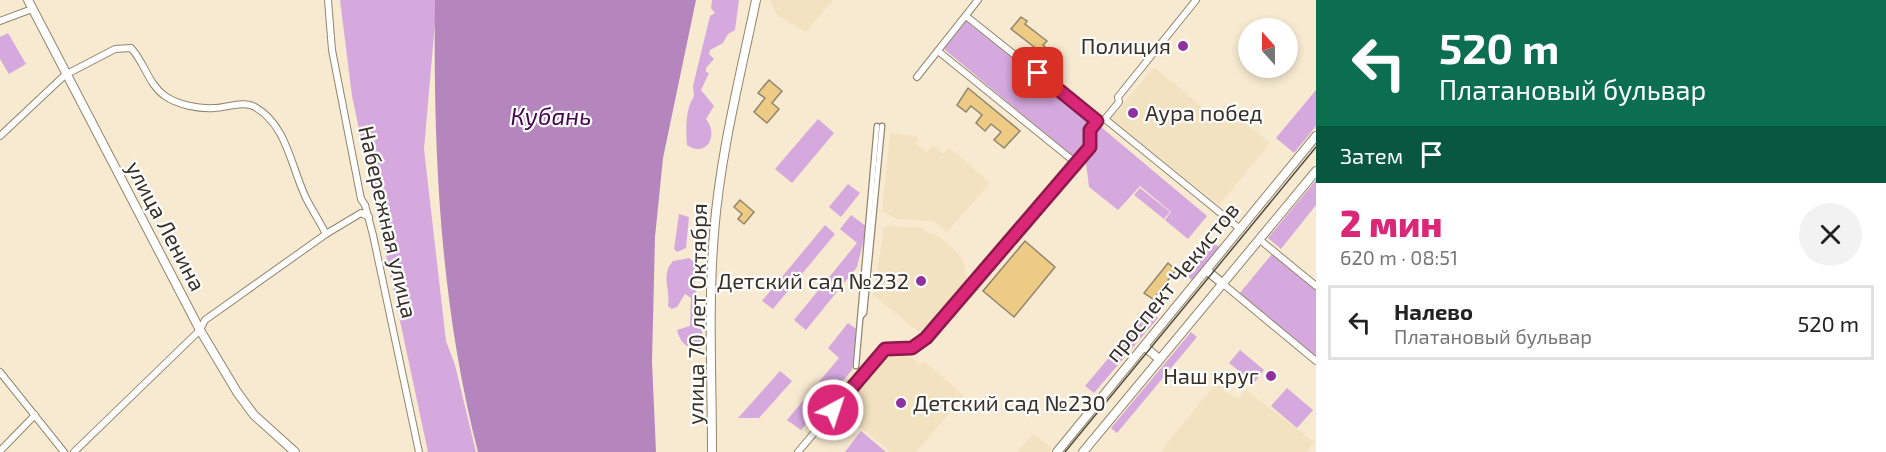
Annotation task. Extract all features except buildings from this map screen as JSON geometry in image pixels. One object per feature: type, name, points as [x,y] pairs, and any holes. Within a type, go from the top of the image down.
[{"type":"main road","name":"улица 70 лет Октября","points":[[712,452],[711,281],[714,233],[721,171],[756,0]]},
{"type":"main road","name":"проспект Чекистов","points":[[1057,452],[1316,136]]},
{"type":"main road","name":"проспект Чекистов","points":[[1083,452],[1316,171]]},
{"type":"main road","points":[[1206,270],[1222,284]]},
{"type":"main road","points":[[1144,346],[1159,359]]},
{"type":"street","name":"улица Ленина","points":[[28,0],[65,75],[200,330],[237,392],[254,415],[295,452]]},
{"type":"street","name":"Набережная улица","points":[[328,0],[332,50],[361,199],[369,217],[419,452]]},
{"type":"street","points":[[917,77],[978,0]]},
{"type":"street","points":[[798,452],[885,349],[912,348],[926,338],[1090,147],[1090,130],[1097,121],[1105,119],[1119,102],[1118,97],[1196,0]]},
{"type":"street","points":[[0,21],[32,9]]},
{"type":"street","points":[[966,16],[1097,121]]},
{"type":"street","points":[[0,136],[65,75],[115,49],[130,48],[136,53],[154,87],[179,103],[213,109],[245,104],[254,106],[272,121],[282,137],[305,196],[326,234]]},
{"type":"street","points":[[938,51],[1076,163]]},
{"type":"street","points":[[1105,119],[1240,229]]},
{"type":"street","points":[[856,366],[880,126]]},
{"type":"street","points":[[361,199],[361,213]]},
{"type":"street","points":[[74,452],[200,330],[205,320],[326,234],[361,213]]},
{"type":"street","points":[[361,213],[369,217]]},
{"type":"street","points":[[1260,240],[1316,286]]},
{"type":"street","points":[[1222,284],[1316,361]]},
{"type":"street","points":[[0,372],[64,452]]},
{"type":"street","points":[[0,451],[35,415]]},
{"type":"shaded area","points":[[340,0],[437,0],[424,149],[446,341],[455,365],[476,452],[428,452],[352,96]]},
{"type":"shaded area","points":[[712,0],[739,0],[735,30],[728,34],[723,43],[710,50],[709,54],[714,59],[706,68],[706,72],[709,73],[701,90],[714,106],[706,119],[710,126],[711,139],[705,147],[700,149],[687,145],[687,120],[710,16],[715,13],[711,8]]},
{"type":"shaded area","points":[[771,0],[833,0],[806,32],[777,15]]},
{"type":"shaded area","points":[[966,21],[1088,118],[1088,134],[1076,159],[944,49]]},
{"type":"shaded area","points":[[8,33],[26,64],[9,74],[0,59],[0,37]]},
{"type":"shaded area","points":[[1154,67],[1213,116],[1223,106],[1270,143],[1219,205],[1111,119]]},
{"type":"shaded area","points":[[1316,90],[1316,126],[1294,153],[1276,138]]},
{"type":"shaded area","points":[[818,119],[834,133],[792,183],[775,169]]},
{"type":"shaded area","points":[[1101,127],[1207,216],[1188,239],[1165,220],[1171,212],[1140,186],[1118,210],[1089,187],[1086,163],[1095,150],[1096,131]]},
{"type":"shaded area","points":[[890,133],[916,136],[918,139],[915,143],[926,152],[933,145],[943,154],[949,147],[990,183],[947,232],[934,221],[897,219],[882,211]]},
{"type":"shaded area","points":[[1316,180],[1316,205],[1281,249],[1268,238]]},
{"type":"shaded area","points":[[848,184],[860,193],[841,217],[829,207]]},
{"type":"shaded area","points":[[1140,188],[1170,212],[1164,219],[1134,195]]},
{"type":"shaded area","points":[[679,214],[689,217],[686,248],[677,252],[674,249]]},
{"type":"shaded area","points":[[851,215],[867,227],[857,267],[806,330],[794,320],[857,243],[840,229]]},
{"type":"shaded area","points":[[825,225],[835,234],[773,309],[762,301]]},
{"type":"shaded area","name":"Детский сад №232","points":[[889,226],[923,228],[925,232],[937,235],[953,248],[964,262],[967,285],[919,332],[873,295],[884,228]]},
{"type":"shaded area","points":[[1209,240],[1219,247],[1192,280],[1182,272]]},
{"type":"shaded area","points":[[1272,254],[1316,290],[1316,357],[1239,294]]},
{"type":"shaded area","points":[[689,258],[693,261],[697,275],[694,285],[698,286],[695,294],[698,304],[695,311],[703,334],[701,349],[685,344],[677,330],[690,326],[691,298],[685,294],[677,307],[672,309],[668,306],[666,277],[669,266],[673,261]]},
{"type":"shaded area","points":[[1149,310],[1158,318],[1094,393],[1085,386]]},
{"type":"shaded area","points":[[848,323],[856,329],[852,370],[801,430],[787,420],[839,358],[828,348]]},
{"type":"shaded area","points":[[1191,332],[1197,337],[1117,433],[1111,428]]},
{"type":"shaded area","points":[[1240,350],[1264,370],[1254,383],[1229,363]]},
{"type":"shaded area","name":"Детский сад №230","points":[[887,352],[909,356],[920,364],[925,362],[964,396],[916,452],[891,452],[860,427],[848,426],[838,417],[837,410]]},
{"type":"shaded area","points":[[780,371],[792,381],[759,418],[738,418]]},
{"type":"shaded area","points":[[1222,376],[1229,382],[1222,390],[1239,399],[1246,390],[1314,442],[1306,452],[1160,452]]},
{"type":"shaded area","points":[[1287,388],[1313,410],[1297,428],[1271,406]]},
{"type":"shaded area","points":[[861,431],[886,452],[845,452]]},
{"type":"shaded area","points":[[1033,434],[1052,448],[1049,452],[1017,452]]},
{"type":"water","name":"Кубань","points":[[435,0],[696,0],[663,158],[655,237],[652,362],[656,452],[478,452],[465,396],[447,284],[438,171]]},
{"type":"tram line","points":[[1065,452],[1316,147]]},
{"type":"place","name":"Полиция","points":[[1183,46]]},
{"type":"place","name":"Аура побед","points":[[1133,113]]},
{"type":"place","name":"Детский сад №232","points":[[921,281]]},
{"type":"place","name":"Наш круг","points":[[1271,376]]},
{"type":"place","name":"Детский сад №230","points":[[901,403]]},
{"type":"route","points":[[833,410],[885,349],[916,347],[926,338],[1090,147],[1090,130],[1097,121],[1038,73]]}]
